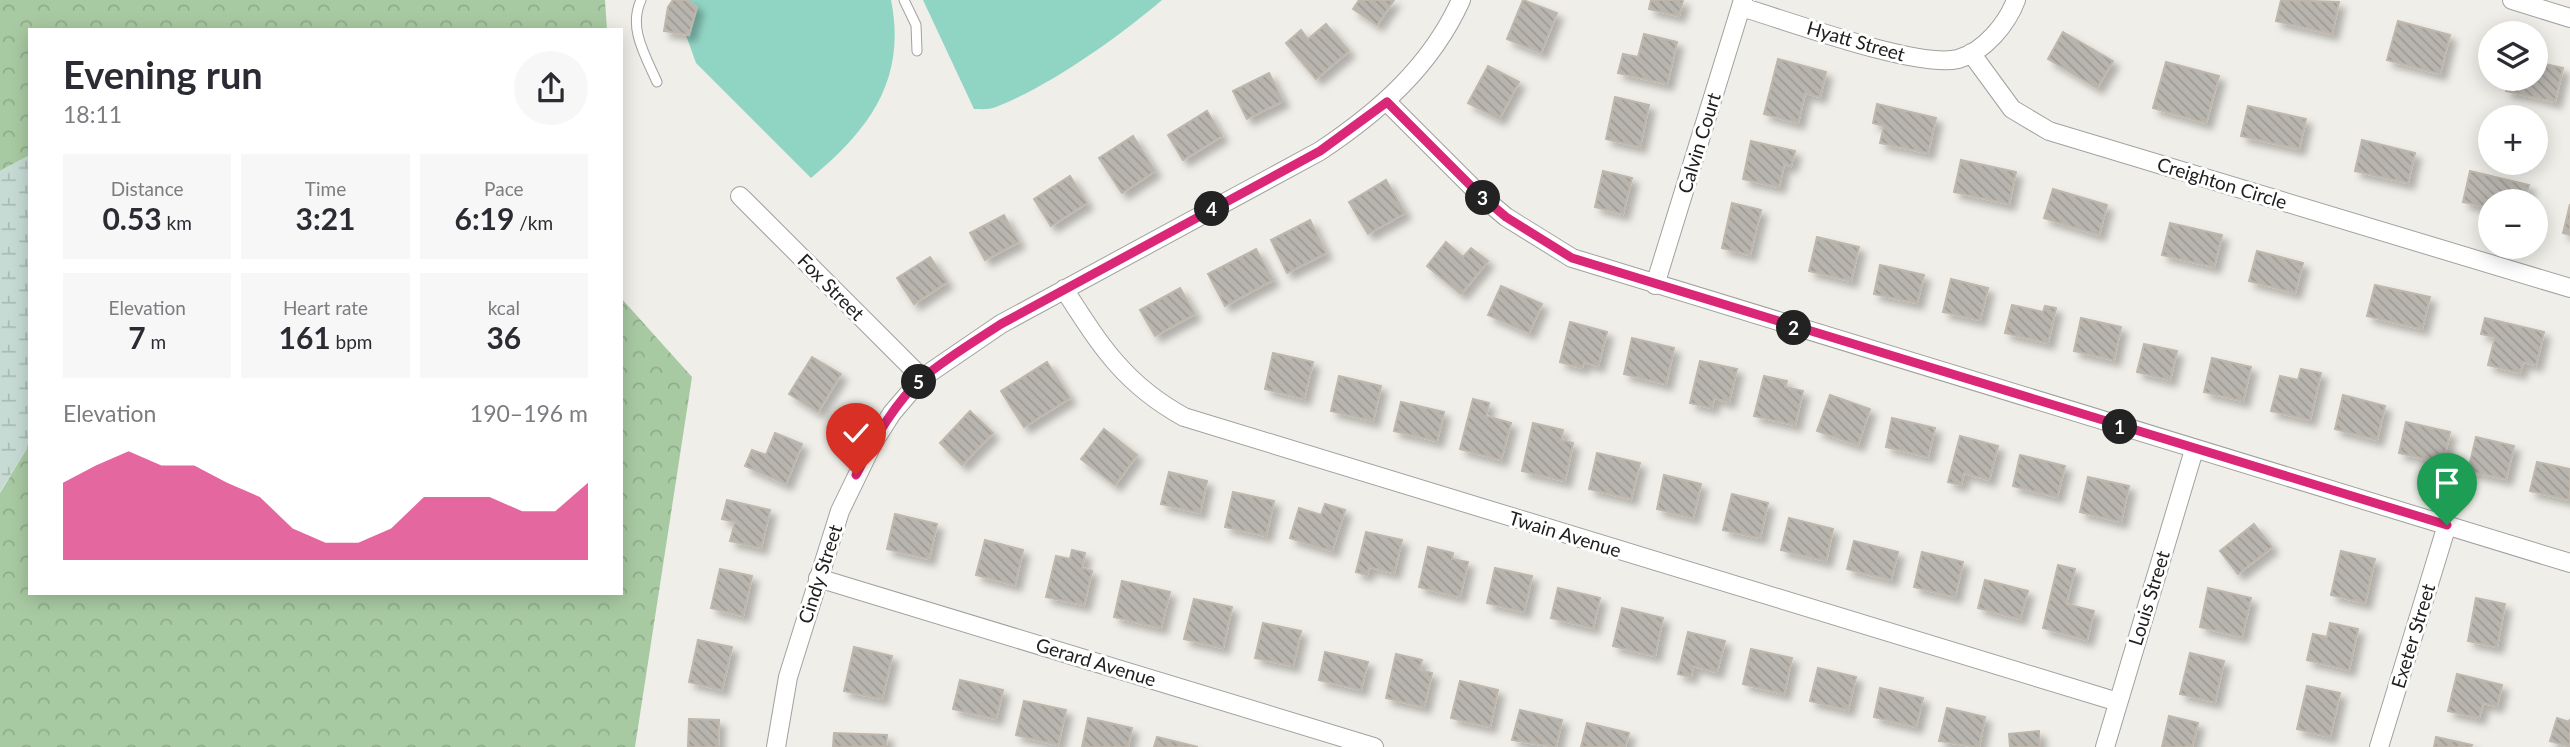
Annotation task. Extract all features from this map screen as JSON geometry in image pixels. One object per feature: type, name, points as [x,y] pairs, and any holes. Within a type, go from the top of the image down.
[{"type":"street","name":"Cindy Street","points":[[776,747],[788,677],[818,578],[856,475],[892,413],[922,378],[1001,324],[1320,151],[1387,102],[1409,80],[1443,35],[1461,0]]},
{"type":"street","points":[[1971,53],[1994,34],[2016,0]]},
{"type":"street","points":[[2512,0],[2570,18]]},
{"type":"street","name":"Hyatt Street","points":[[1742,3],[1922,60],[1957,59],[1971,53]]},
{"type":"street","name":"Calvin Court","points":[[1656,285],[1742,3]]},
{"type":"street","name":"Creighton Circle","points":[[1971,53],[2012,109],[2049,131],[2570,288]]},
{"type":"street","points":[[1387,102],[1480,195],[1517,224],[1572,258],[2570,563]]},
{"type":"street","name":"Fox Street","points":[[740,196],[922,378]]},
{"type":"street","name":"Twain Avenue","points":[[1064,289],[1118,369],[1156,401],[1184,417],[2118,702]]},
{"type":"street","name":"Louis Street","points":[[2105,747],[2194,450]]},
{"type":"street","name":"Exeter Street","points":[[2379,747],[2447,525]]},
{"type":"street","name":"Gerard Avenue","points":[[818,578],[1374,747]]},
{"type":"lane","points":[[641,0],[635,22],[641,47],[657,82]]},
{"type":"lane","points":[[904,0],[916,25],[917,51]]},
{"type":"green space","points":[[0,0],[605,0],[607,28],[28,28],[28,156],[0,171]]},
{"type":"green space","points":[[687,0],[891,0],[895,29],[893,55],[888,79],[879,101],[850,141],[811,178],[696,63],[686,35],[689,35],[697,7]]},
{"type":"green space","points":[[923,0],[1162,0],[1104,45],[1038,87],[993,108],[974,109]]},
{"type":"green space","points":[[28,156],[28,442],[26,450],[0,492],[0,171]]},
{"type":"green space","points":[[623,300],[692,377],[635,747],[0,747],[0,493],[28,442],[28,595],[623,595]]},
{"type":"building","points":[[673,0],[687,0],[697,7],[689,35],[664,31],[668,7]]},
{"type":"building","points":[[1359,0],[1394,0],[1377,25],[1353,9]]},
{"type":"building","points":[[1523,0],[1557,13],[1541,53],[1507,39]]},
{"type":"building","points":[[1651,0],[1683,0],[1679,16],[1649,9]]},
{"type":"building","points":[[2281,0],[2339,2],[2332,34],[2276,21]]},
{"type":"building","points":[[2398,21],[2450,35],[2440,74],[2387,60]]},
{"type":"building","points":[[1326,24],[1349,51],[1316,79],[1286,43],[1301,30],[1308,39]]},
{"type":"building","points":[[2063,32],[2113,61],[2097,88],[2048,59]]},
{"type":"building","points":[[1644,34],[1677,42],[1667,84],[1618,73],[1623,54],[1638,57]]},
{"type":"building","points":[[1778,59],[1826,72],[1820,97],[1805,93],[1798,123],[1764,114]]},
{"type":"building","points":[[2166,62],[2219,76],[2206,123],[2153,108]]},
{"type":"building","points":[[2548,65],[2563,68],[2555,102],[2506,91],[2548,91]]},
{"type":"building","points":[[1488,66],[1519,82],[1499,119],[1468,103]]},
{"type":"building","points":[[1269,73],[1283,101],[1247,119],[1233,91]]},
{"type":"building","points":[[1615,97],[1649,105],[1640,147],[1606,139]]},
{"type":"building","points":[[1877,104],[1936,118],[1928,153],[1880,143],[1884,126],[1873,123]]},
{"type":"building","points":[[2248,106],[2306,119],[2299,149],[2241,136]]},
{"type":"building","points":[[1207,111],[1222,136],[1183,160],[1168,135]]},
{"type":"building","points":[[1133,136],[1155,171],[1122,193],[1099,158]]},
{"type":"building","points":[[2362,140],[2415,153],[2408,183],[2355,171]]},
{"type":"building","points":[[1751,141],[1795,151],[1791,166],[1784,164],[1779,187],[1743,179]]},
{"type":"building","points":[[1961,160],[2016,172],[2009,204],[1954,192]]},
{"type":"building","points":[[1603,171],[1632,178],[1623,214],[1595,207]]},
{"type":"building","points":[[2470,171],[2529,185],[2528,189],[2478,189],[2478,205],[2463,202]]},
{"type":"building","points":[[1070,176],[1087,203],[1051,226],[1034,199]]},
{"type":"building","points":[[1386,180],[1405,213],[1368,234],[1349,202]]},
{"type":"building","points":[[2053,189],[2107,205],[2099,235],[2044,218]]},
{"type":"building","points":[[1732,203],[1761,210],[1750,255],[1722,248]]},
{"type":"building","points":[[2570,204],[2570,235],[2563,233]]},
{"type":"building","points":[[1004,215],[1019,242],[985,260],[970,233]]},
{"type":"building","points":[[1310,220],[1326,253],[1287,273],[1271,240]]},
{"type":"building","points":[[2170,223],[2222,235],[2214,267],[2162,255]]},
{"type":"building","points":[[1817,237],[1859,247],[1851,281],[1809,271]]},
{"type":"building","points":[[1446,242],[1463,257],[1471,248],[1488,261],[1461,294],[1427,266]]},
{"type":"building","points":[[1256,249],[1273,280],[1225,306],[1208,274]]},
{"type":"building","points":[[2257,251],[2303,263],[2295,293],[2249,281]]},
{"type":"building","points":[[930,257],[947,282],[914,304],[897,278]]},
{"type":"building","points":[[1880,265],[1924,275],[1917,303],[1874,294]]},
{"type":"building","points":[[1951,279],[1988,288],[1980,320],[1943,312]]},
{"type":"building","points":[[2375,285],[2430,297],[2422,329],[2367,316]]},
{"type":"building","points":[[1501,286],[1542,304],[1529,333],[1488,315]]},
{"type":"building","points":[[1180,288],[1195,314],[1155,336],[1140,310]]},
{"type":"building","points":[[2012,305],[2043,312],[2045,306],[2056,308],[2048,343],[2005,333]]},
{"type":"building","points":[[2081,318],[2121,327],[2114,360],[2074,351]]},
{"type":"building","points":[[2485,318],[2544,332],[2536,365],[2523,362],[2520,373],[2488,365],[2495,337],[2481,334]]},
{"type":"building","points":[[1570,322],[1607,332],[1598,366],[1584,362],[1582,368],[1560,362]]},
{"type":"building","points":[[1632,338],[1674,348],[1666,384],[1624,374]]},
{"type":"building","points":[[2144,344],[2177,351],[2170,380],[2137,372]]},
{"type":"building","points":[[1273,353],[1313,362],[1304,399],[1265,389]]},
{"type":"building","points":[[812,357],[841,374],[818,412],[789,394]]},
{"type":"building","points":[[2212,358],[2251,367],[2243,401],[2204,392]]},
{"type":"building","points":[[1700,361],[1737,369],[1729,402],[1714,398],[1712,408],[1690,403]]},
{"type":"building","points":[[1047,362],[1070,398],[1024,427],[1001,391]]},
{"type":"building","points":[[2301,369],[2321,373],[2310,420],[2271,411],[2280,376],[2298,380]]},
{"type":"building","points":[[1339,376],[1381,386],[1373,421],[1331,411]]},
{"type":"building","points":[[1764,376],[1787,381],[1785,387],[1803,391],[1795,425],[1754,416]]},
{"type":"building","points":[[1830,395],[1870,409],[1858,445],[1817,431]]},
{"type":"building","points":[[2343,395],[2385,406],[2377,440],[2335,429]]},
{"type":"building","points":[[1473,399],[1489,403],[1486,416],[1511,423],[1501,460],[1460,449]]},
{"type":"building","points":[[1401,402],[1444,412],[1437,441],[1394,431]]},
{"type":"building","points":[[970,411],[993,433],[962,465],[940,443]]},
{"type":"building","points":[[1892,418],[1935,428],[1928,457],[1886,447]]},
{"type":"building","points":[[2406,422],[2450,432],[2443,463],[2399,453]]},
{"type":"building","points":[[1533,423],[1563,430],[1561,440],[1573,443],[1565,481],[1522,471]]},
{"type":"building","points":[[1104,429],[1137,455],[1115,485],[1081,459]]},
{"type":"building","points":[[775,433],[802,444],[786,484],[745,466],[752,450],[766,455]]},
{"type":"building","points":[[1960,436],[1998,446],[1989,480],[1964,473],[1961,485],[1948,482]]},
{"type":"building","points":[[2476,437],[2514,446],[2506,479],[2468,471]]},
{"type":"building","points":[[1597,453],[1640,463],[1631,499],[1589,489]]},
{"type":"building","points":[[2020,455],[2065,466],[2057,497],[2013,486]]},
{"type":"building","points":[[2537,462],[2570,469],[2570,500],[2530,491]]},
{"type":"building","points":[[1169,472],[1207,481],[1200,513],[1161,504]]},
{"type":"building","points":[[1664,475],[1701,484],[1693,518],[1657,509]]},
{"type":"building","points":[[2088,477],[2129,486],[2121,522],[2080,512]]},
{"type":"building","points":[[1233,492],[1274,501],[1266,536],[1225,527]]},
{"type":"building","points":[[1732,494],[1768,503],[1760,538],[1723,530]]},
{"type":"building","points":[[727,500],[770,510],[761,548],[730,541],[735,522],[722,519]]},
{"type":"building","points":[[1325,504],[1345,510],[1332,551],[1290,538],[1299,508],[1321,515]]},
{"type":"building","points":[[895,514],[937,524],[929,559],[887,549]]},
{"type":"building","points":[[1789,518],[1833,529],[1826,561],[1781,550]]},
{"type":"building","points":[[2254,524],[2272,547],[2238,574],[2220,551]]},
{"type":"building","points":[[1366,532],[1402,540],[1394,573],[1369,567],[1367,575],[1356,572]]},
{"type":"building","points":[[985,540],[1023,550],[1015,585],[976,575]]},
{"type":"building","points":[[1854,541],[1898,552],[1891,580],[1847,569]]},
{"type":"building","points":[[1428,547],[1453,553],[1452,559],[1468,562],[1460,597],[1419,587]]},
{"type":"building","points":[[1072,550],[1085,553],[1082,568],[1092,571],[1084,605],[1046,597],[1056,556],[1070,559]]},
{"type":"building","points":[[2341,551],[2375,559],[2365,603],[2331,595]]},
{"type":"building","points":[[1922,552],[1963,562],[1955,597],[1914,587]]},
{"type":"building","points":[[2058,565],[2075,569],[2066,604],[2094,611],[2087,640],[2043,628]]},
{"type":"building","points":[[1495,568],[1532,576],[1524,612],[1487,603]]},
{"type":"building","points":[[720,569],[752,576],[743,616],[711,608]]},
{"type":"building","points":[[1985,580],[2028,591],[2020,619],[1978,608]]},
{"type":"building","points":[[1122,581],[1170,592],[1161,628],[1114,617]]},
{"type":"building","points":[[1558,588],[1600,598],[1593,628],[1551,618]]},
{"type":"building","points":[[2208,588],[2251,598],[2242,637],[2200,627]]},
{"type":"building","points":[[2476,598],[2505,604],[2497,647],[2468,641]]},
{"type":"building","points":[[1194,599],[1232,607],[1223,648],[1184,639]]},
{"type":"building","points":[[1622,608],[1663,618],[1655,656],[1613,646]]},
{"type":"building","points":[[1263,623],[1301,631],[1293,666],[1255,658]]},
{"type":"building","points":[[2330,623],[2358,629],[2349,670],[2307,660],[2313,634],[2327,637]]},
{"type":"building","points":[[1688,632],[1725,641],[1717,672],[1693,666],[1691,677],[1678,674]]},
{"type":"building","points":[[698,640],[732,647],[722,690],[689,682]]},
{"type":"building","points":[[854,647],[892,656],[882,699],[844,691]]},
{"type":"building","points":[[1751,649],[1792,658],[1784,694],[1743,684]]},
{"type":"building","points":[[1325,652],[1368,662],[1361,690],[1319,680]]},
{"type":"building","points":[[2190,653],[2224,661],[2215,702],[2180,694]]},
{"type":"building","points":[[1396,654],[1422,660],[1419,670],[1432,673],[1424,707],[1386,698]]},
{"type":"building","points":[[1818,668],[1856,677],[1848,710],[1810,701]]},
{"type":"building","points":[[2457,674],[2502,685],[2497,706],[2483,703],[2479,718],[2448,711]]},
{"type":"building","points":[[960,680],[1003,690],[996,719],[953,709]]},
{"type":"building","points":[[1460,681],[1498,690],[1490,727],[1451,718]]},
{"type":"building","points":[[2307,686],[2340,693],[2330,737],[2297,729]]},
{"type":"building","points":[[1880,688],[1923,698],[1916,727],[1874,717]]},
{"type":"building","points":[[1024,701],[1066,710],[1058,745],[1016,735]]},
{"type":"building","points":[[1947,708],[1985,717],[1979,747],[1939,741]]},
{"type":"building","points":[[1520,710],[1562,720],[1556,747],[1512,740]]},
{"type":"building","points":[[2169,716],[2198,723],[2192,747],[2162,747]]},
{"type":"building","points":[[1088,718],[1132,728],[1128,747],[1082,747]]},
{"type":"building","points":[[2557,718],[2569,722],[2570,719],[2570,747],[2550,741]]},
{"type":"building","points":[[689,719],[719,720],[718,747],[688,747]]},
{"type":"building","points":[[1587,723],[1629,733],[1625,747],[1581,747]]},
{"type":"building","points":[[2039,731],[2040,747],[2010,747],[2009,734]]},
{"type":"building","points":[[834,733],[887,735],[886,746],[833,747]]},
{"type":"building","points":[[1157,737],[1198,747],[1154,747]]},
{"type":"building","points":[[2436,737],[2472,745],[2434,747]]},
{"type":"route","points":[[856,475],[892,413],[922,378],[964,348],[1001,324],[1320,151],[1358,126],[1387,102],[1480,195],[1506,217],[1572,258],[1603,270],[2447,525]]}]
